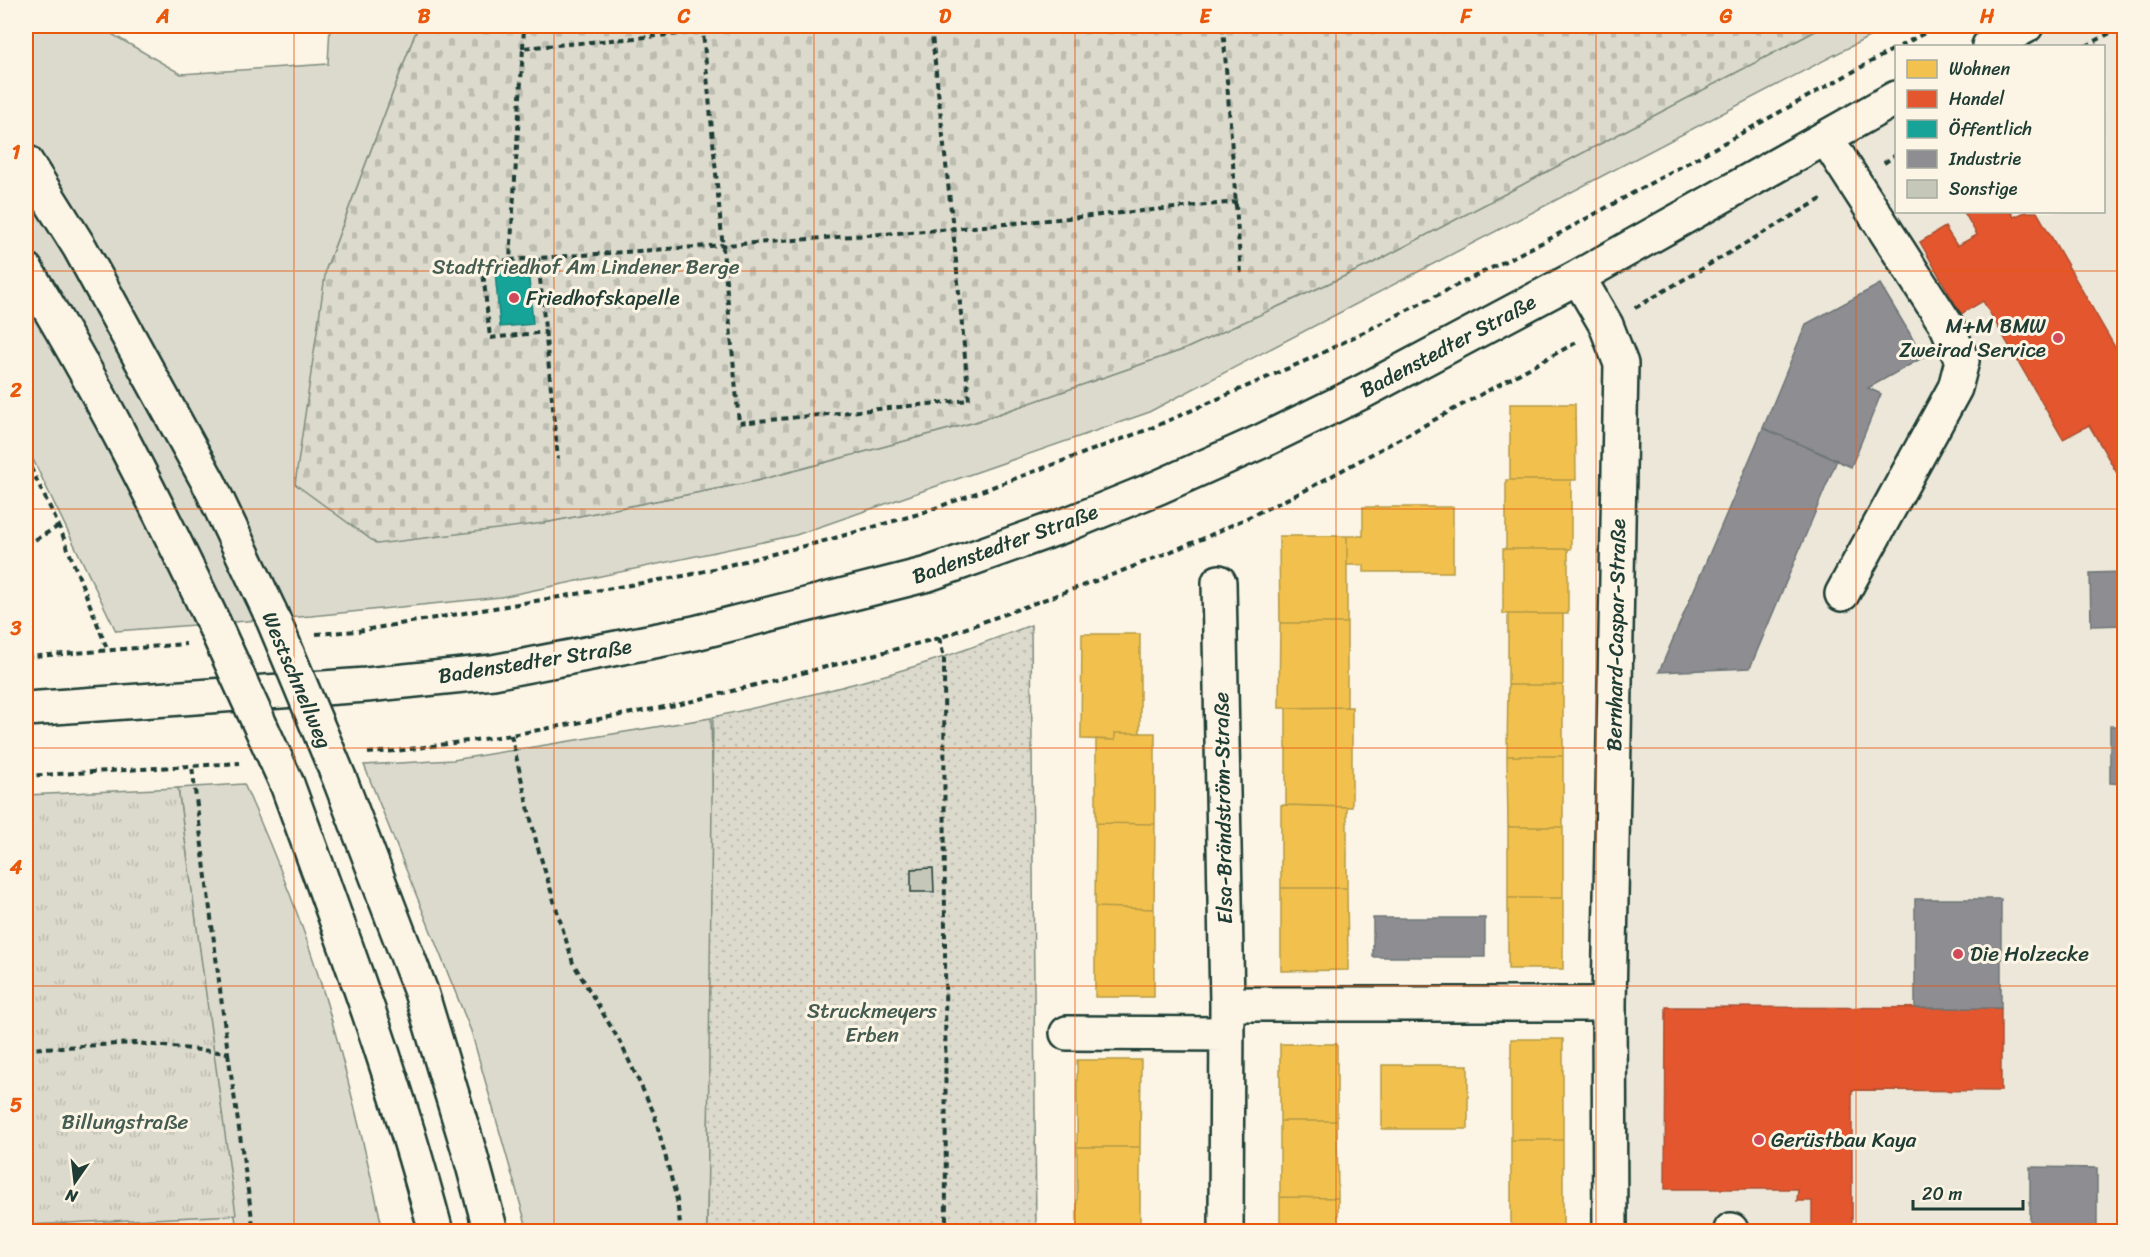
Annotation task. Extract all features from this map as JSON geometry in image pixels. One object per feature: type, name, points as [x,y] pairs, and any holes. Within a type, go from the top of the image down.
[{"type":"main road","points":[[1991,45],[2026,26]]},
{"type":"main road","name":"Badenstedter Straße","points":[[26,709],[366,685],[493,672],[695,633],[928,574],[1068,524],[1159,487],[1262,441],[1362,392],[1578,277],[1895,99]]},
{"type":"main road","points":[[1826,138],[1947,326],[1962,361],[1955,388],[1842,594]]},
{"type":"main road","name":"Westschnellweg","points":[[26,162],[80,248],[173,416],[210,485],[270,612],[340,780],[421,992],[491,1232]]},
{"type":"main road","points":[[26,270],[160,511],[202,633],[287,784],[368,1006],[420,1168],[436,1232]]},
{"type":"main road","name":"Bernhard-Caspar-Straße","points":[[1578,277],[1606,325],[1621,364],[1609,1004],[1610,1232]]},
{"type":"main road","name":"Elsa-Brändström-Straße","points":[[1219,582],[1227,1019],[1226,1232]]},
{"type":"main road","points":[[1067,1033],[1227,1019],[1609,1004]]},
{"type":"path","points":[[510,260],[524,26]]},
{"type":"path","points":[[702,26],[739,423],[969,400],[931,26]]},
{"type":"path","points":[[523,48],[782,26]]},
{"type":"path","points":[[1223,26],[1241,274]]},
{"type":"path","points":[[1902,45],[1938,26]]},
{"type":"path","points":[[2088,45],[2123,26]]},
{"type":"path","points":[[310,634],[358,631],[689,575],[828,540],[922,513],[1149,429],[1314,357],[1543,243],[1895,49]]},
{"type":"path","points":[[546,332],[490,338],[482,262],[953,229],[1237,202]]},
{"type":"path","points":[[538,258],[558,459]]},
{"type":"path","points":[[26,458],[59,526],[108,651]]},
{"type":"path","points":[[26,545],[59,526]]},
{"type":"path","points":[[26,657],[108,651],[202,633]]},
{"type":"path","points":[[939,638],[944,657],[946,1232]]},
{"type":"path","points":[[511,735],[537,844],[573,963],[620,1042],[654,1113],[678,1200],[681,1232]]},
{"type":"path","points":[[192,766],[228,1053],[254,1232]]},
{"type":"path","points":[[26,1049],[136,1043],[228,1053]]},
{"type":"shaded area","points":[[2026,26],[2124,26],[2124,1231],[1610,1231],[1621,364],[1578,277],[1895,99],[1895,213],[2105,213],[2105,45],[1991,45]]},
{"type":"shaded area","points":[[236,1215],[237,1231],[26,1232],[26,1225]]},
{"type":"green space","points":[[26,26],[98,26],[181,74],[328,64],[330,26],[418,26],[326,269],[544,523],[756,481],[975,422],[1185,349],[1371,264],[1825,26],[1890,26],[1147,413],[796,535],[501,597],[311,616],[116,631],[26,445]]},
{"type":"green space","name":"Stadtfriedhof Am Lindener Berge","points":[[418,26],[1825,26],[1371,264],[1185,349],[975,422],[756,481],[544,523],[377,544],[295,484],[326,269]]},
{"type":"green space","name":"Struckmeyers Erben","points":[[1031,625],[1036,1231],[707,1232],[713,717],[887,675]]},
{"type":"green space","points":[[711,718],[713,814],[707,1231],[528,1231],[471,1031],[364,765],[453,760]]},
{"type":"green space","points":[[244,784],[286,882],[321,984],[355,1107],[383,1231],[237,1231],[178,788]]},
{"type":"green space","name":"Billungstraße","points":[[178,788],[236,1215],[26,1225],[26,795]]},
{"type":"building: Wohnen","points":[[1510,404],[1575,404],[1576,480],[1510,480]]},
{"type":"building: Wohnen","points":[[1506,480],[1571,480],[1571,549],[1506,549]]},
{"type":"building: Wohnen","points":[[1363,507],[1453,507],[1453,572],[1364,572],[1364,565],[1347,565],[1347,536],[1363,536]]},
{"type":"building: Wohnen","points":[[1279,536],[1347,536],[1347,623],[1280,623]]},
{"type":"building: Wohnen","points":[[1503,549],[1568,549],[1568,614],[1503,614]]},
{"type":"building: Wohnen","points":[[1508,614],[1563,614],[1563,685],[1508,685]]},
{"type":"building: Wohnen","points":[[1280,623],[1347,623],[1347,707],[1279,708]]},
{"type":"building: Wohnen","points":[[1082,634],[1140,634],[1140,733],[1115,733],[1115,740],[1081,739]]},
{"type":"building: Wohnen","points":[[1508,685],[1563,685],[1563,756],[1507,756]]},
{"type":"building: Wohnen","points":[[1352,707],[1352,807],[1286,805],[1286,708]]},
{"type":"building: Wohnen","points":[[1115,733],[1155,733],[1155,824],[1096,823],[1096,739],[1115,740]]},
{"type":"building: Wohnen","points":[[1507,756],[1563,756],[1563,827],[1508,827]]},
{"type":"building: Wohnen","points":[[1281,805],[1347,807],[1347,888],[1281,888]]},
{"type":"building: Wohnen","points":[[1096,823],[1155,824],[1154,909],[1095,907]]},
{"type":"building: Wohnen","points":[[1508,827],[1563,827],[1563,898],[1508,898]]},
{"type":"building: Wohnen","points":[[1281,888],[1347,888],[1348,970],[1281,971]]},
{"type":"building: Wohnen","points":[[1508,898],[1563,898],[1563,969],[1508,969]]},
{"type":"building: Wohnen","points":[[1095,907],[1154,909],[1154,997],[1095,997]]},
{"type":"building: Wohnen","points":[[1511,1039],[1563,1039],[1563,1140],[1511,1140]]},
{"type":"building: Wohnen","points":[[1280,1044],[1337,1044],[1337,1121],[1280,1121]]},
{"type":"building: Wohnen","points":[[1077,1060],[1141,1060],[1140,1147],[1077,1147]]},
{"type":"building: Wohnen","points":[[1382,1065],[1468,1065],[1468,1129],[1382,1129]]},
{"type":"building: Wohnen","points":[[1280,1121],[1337,1121],[1338,1198],[1280,1197]]},
{"type":"building: Wohnen","points":[[1511,1140],[1563,1140],[1563,1232],[1511,1232]]},
{"type":"building: Wohnen","points":[[1077,1147],[1140,1147],[1140,1228],[1116,1228],[1116,1232],[1077,1232]]},
{"type":"building: Wohnen","points":[[1280,1197],[1338,1198],[1338,1232],[1280,1232]]},
{"type":"building: Wohnen","points":[[1116,1228],[1155,1228],[1155,1232],[1116,1232]]},
{"type":"building: Handel","name":"M+M BMW Zweirad Service","points":[[1965,213],[2012,213],[2014,217],[2023,213],[2038,213],[2124,363],[2124,471],[2118,475],[2089,425],[2063,439],[1983,301],[1961,314],[1920,242],[1945,227],[1957,246],[1977,235]]},
{"type":"building: Handel","name":"Gerüstbau Kaya","points":[[1666,1007],[2001,1008],[2001,1091],[1852,1090],[1852,1232],[1812,1232],[1812,1201],[1797,1201],[1798,1189],[1665,1189]]},
{"type":"building: Öffentlich","name":"Friedhofskapelle","points":[[528,268],[533,324],[500,327],[495,271]]},
{"type":"building: Industrie","points":[[1880,284],[1924,357],[1868,388],[1881,394],[1851,467],[1763,428],[1806,324]]},
{"type":"building: Industrie","points":[[1763,428],[1837,460],[1750,668],[1659,672]]},
{"type":"building: Industrie","points":[[2124,572],[2124,625],[2091,626],[2090,573]]},
{"type":"building: Industrie","points":[[2110,726],[2124,726],[2124,784],[2110,783]]},
{"type":"building: Industrie","name":"Die Holzecke","points":[[1915,899],[2001,899],[2001,1008],[1915,1008]]},
{"type":"building: Industrie","points":[[1373,918],[1485,918],[1485,957],[1373,957]]},
{"type":"building: Industrie","points":[[2030,1167],[2097,1168],[2097,1232],[2030,1232]]},
{"type":"building: Sonstige","points":[[933,868],[934,892],[911,892],[911,869]]},
{"type":"place","name":"Friedhofskapelle","points":[[514,298]]},
{"type":"place","name":"M+M BMW Zweirad Service","points":[[2058,338]]},
{"type":"place","name":"Die Holzecke","points":[[1958,954]]},
{"type":"place","name":"Gerüstbau Kaya","points":[[1759,1140]]}]
